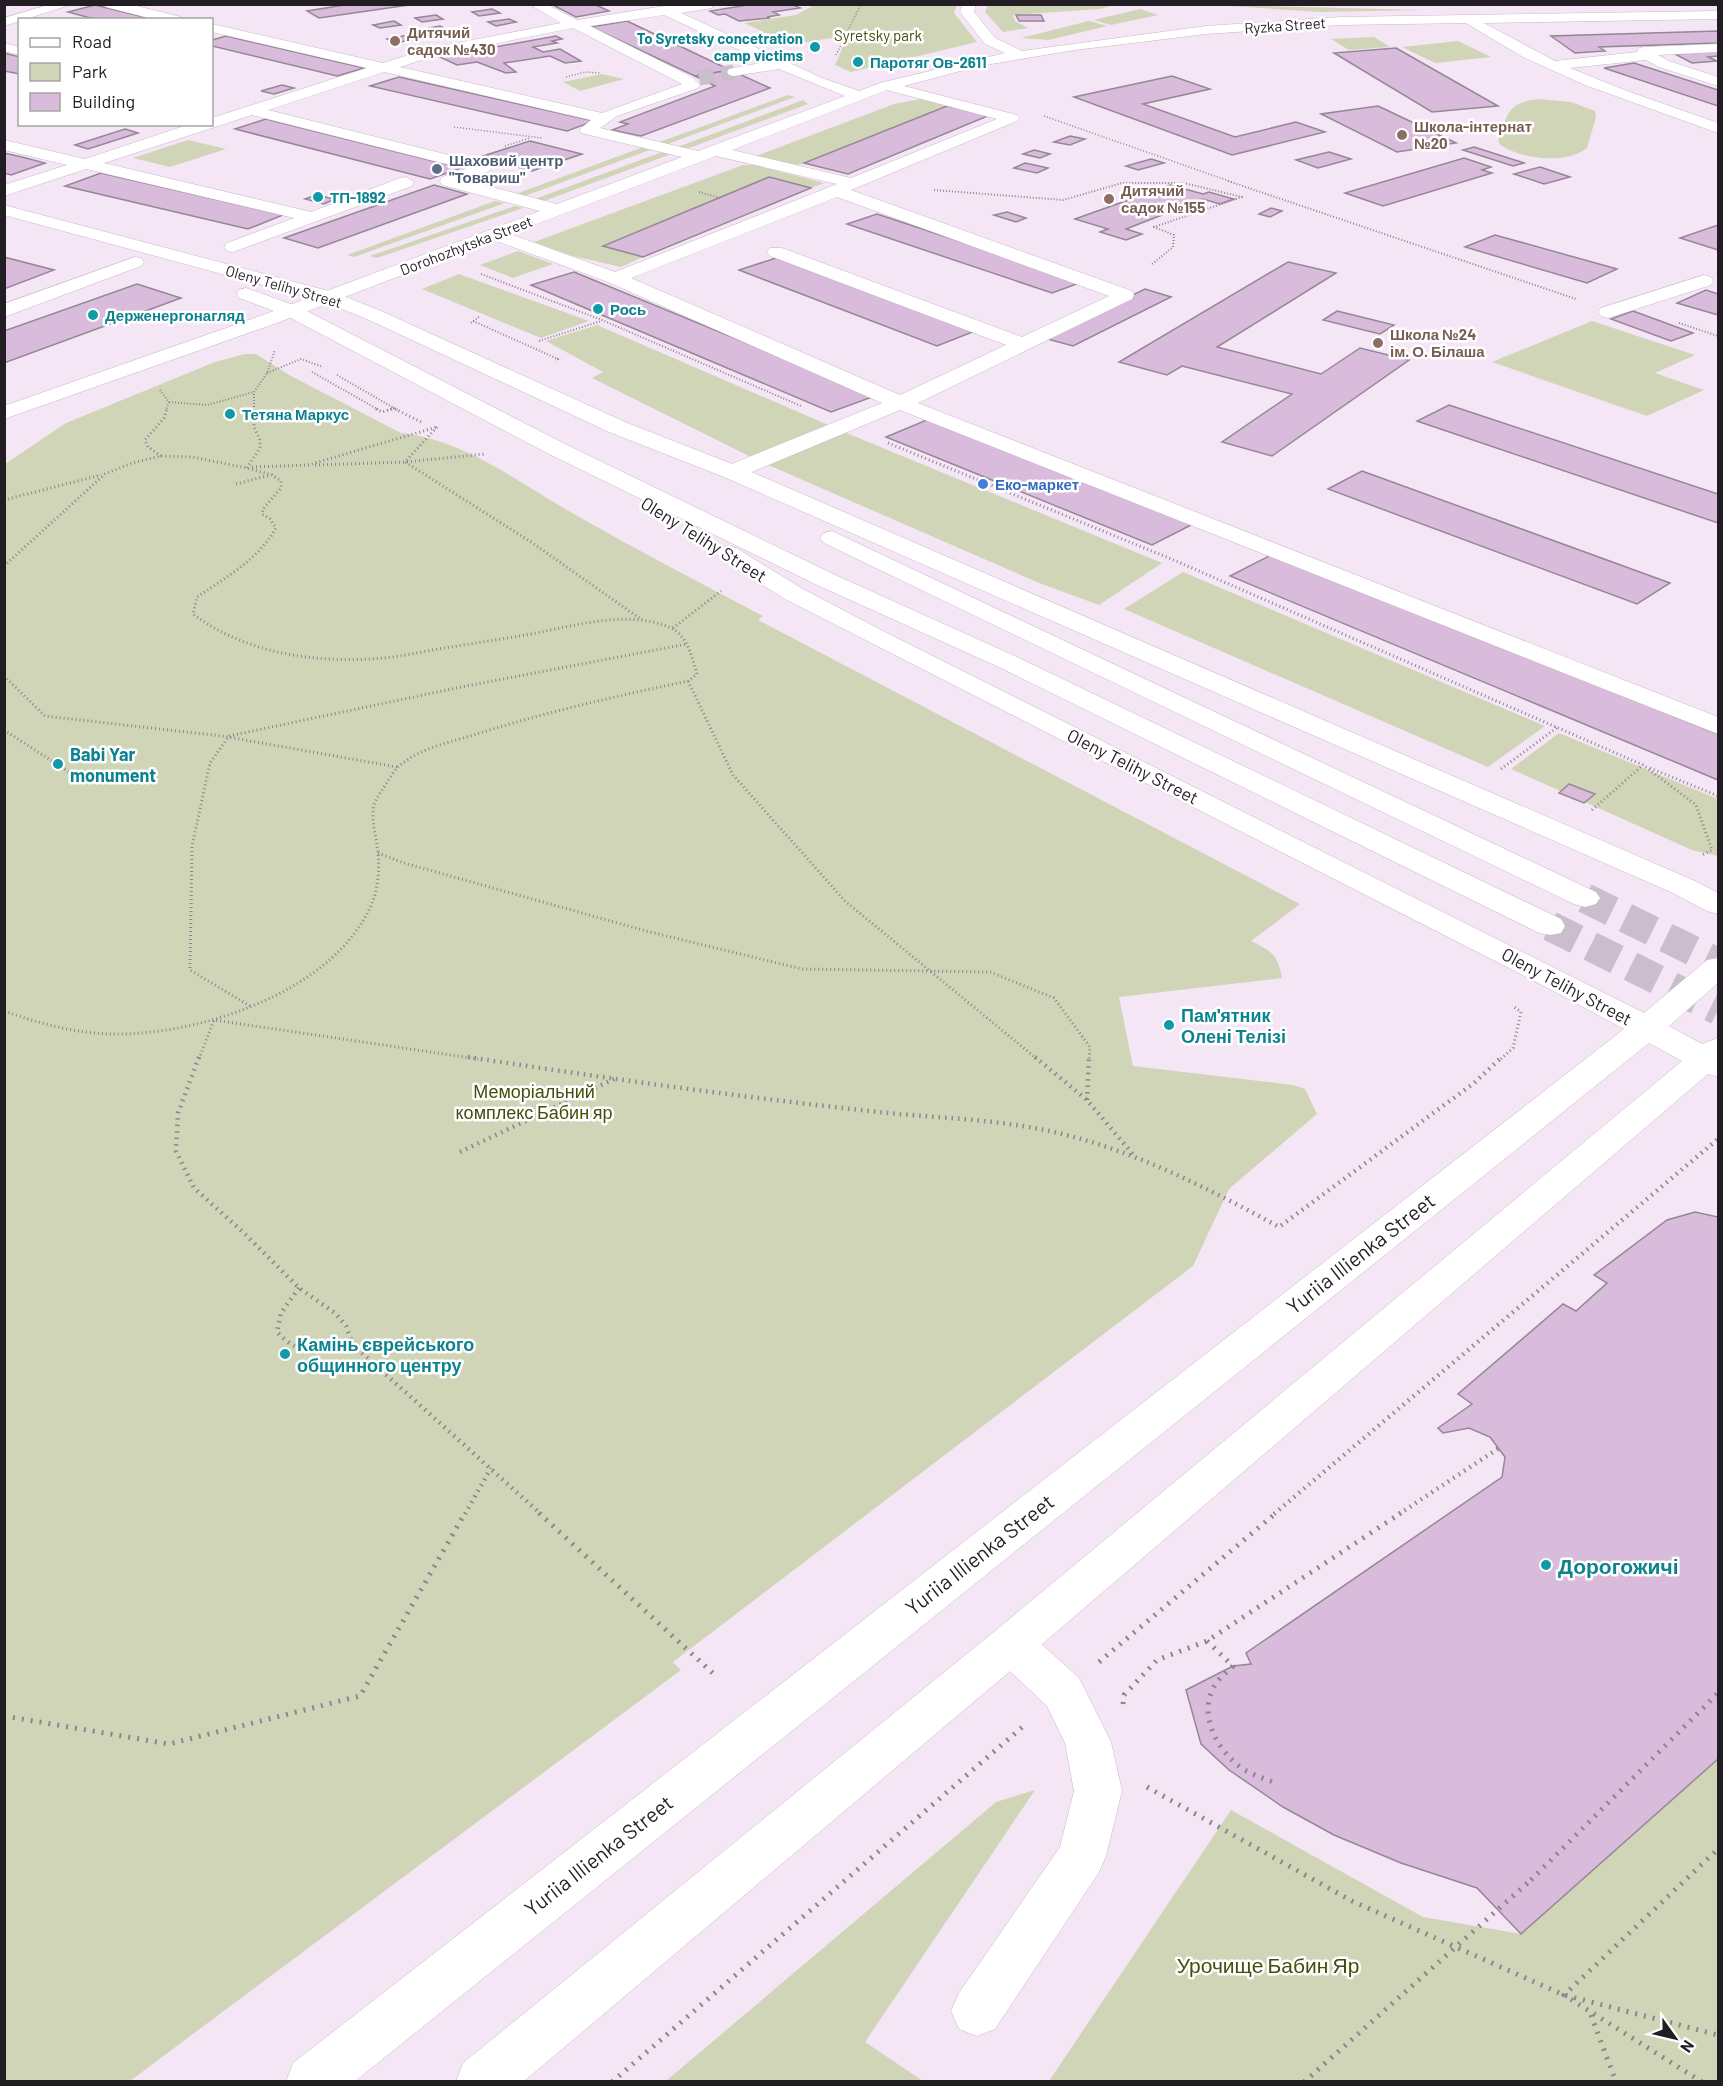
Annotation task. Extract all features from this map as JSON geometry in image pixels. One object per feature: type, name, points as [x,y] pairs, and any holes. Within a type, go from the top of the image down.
[{"type":"main road","points":[[4,21],[67,4]]},
{"type":"main road","points":[[111,4],[168,18]]},
{"type":"main road","points":[[535,4],[693,79],[693,85],[602,126],[577,142]]},
{"type":"main road","points":[[651,4],[817,81],[859,96]]},
{"type":"main road","points":[[970,4],[967,12],[990,41],[1020,55]]},
{"type":"main road","points":[[1426,4],[1450,19]]},
{"type":"main road","points":[[213,123],[431,52],[575,24],[707,5]]},
{"type":"main road","points":[[1254,13],[1311,22]]},
{"type":"main road","name":"Ryzka Street","points":[[859,96],[885,86],[947,69],[1020,55],[1206,30],[1311,22],[1719,15]]},
{"type":"main road","points":[[1468,19],[1551,65],[1630,98],[1719,128]]},
{"type":"main road","points":[[1075,46],[1149,22]]},
{"type":"main road","points":[[213,28],[384,67],[709,154],[844,187],[1125,295],[900,403],[732,472]]},
{"type":"main road","points":[[1719,48],[1644,51],[1665,64],[1719,82]]},
{"type":"main road","points":[[1551,65],[1648,55]]},
{"type":"main road","points":[[734,72],[780,64]]},
{"type":"main road","points":[[615,278],[1012,118],[885,86]]},
{"type":"main road","name":"Dorohozhytska Street","points":[[4,413],[72,391],[292,311],[859,96]]},
{"type":"main road","points":[[221,102],[483,168],[448,181],[558,210]]},
{"type":"main road","points":[[4,191],[201,126]]},
{"type":"main road","points":[[4,145],[312,217]]},
{"type":"main road","points":[[233,247],[406,183]]},
{"type":"main road","name":"Oleny Telihy Street","points":[[4,210],[329,297],[617,427],[732,472],[1719,904]]},
{"type":"main road","name":"Oleny Telihy Street","points":[[4,228],[135,262],[252,296],[292,311],[557,449],[824,579],[1010,663],[1551,926]]},
{"type":"main road","points":[[493,234],[615,278],[900,403],[1719,726]]},
{"type":"main road","points":[[776,252],[1022,345]]},
{"type":"main road","points":[[4,311],[135,262]]},
{"type":"main road","points":[[1613,310],[1714,280]]},
{"type":"main road","name":"Dorohozhytska Street","points":[[4,429],[72,391]]},
{"type":"main road","name":"Oleny Telihy Street","points":[[617,427],[716,481],[957,600],[1585,898]]},
{"type":"main road","name":"Oleny Telihy Street","points":[[557,449],[794,594],[1555,979],[1647,1028],[1714,1058]]},
{"type":"main road","name":"Yuriia Illienka Street","points":[[312,2082],[1647,1028],[1719,967]]},
{"type":"main road","points":[[482,2082],[1714,1058]]},
{"type":"main road","points":[[977,2011],[1082,1856],[1098,1791],[1088,1742],[1063,1692],[1011,1644]]},
{"type":"path","points":[[832,62],[861,4]]},
{"type":"path","points":[[564,77],[585,72],[606,73]]},
{"type":"path","points":[[1041,115],[1357,226],[1600,307],[1613,310],[1640,310],[1719,336]]},
{"type":"path","points":[[471,132],[478,130]]},
{"type":"path","points":[[932,190],[1064,200],[1122,183],[1184,183],[1242,197],[1240,200],[1206,212],[1193,212],[1154,227],[1174,235],[1173,248],[1150,265]]},
{"type":"path","points":[[480,274],[602,320],[846,425],[1176,561],[1719,796]]},
{"type":"path","points":[[469,325],[480,315]]},
{"type":"path","points":[[539,341],[602,320]]},
{"type":"path","points":[[247,468],[260,448],[260,440],[254,428],[254,393],[267,373],[276,347]]},
{"type":"path","points":[[267,373],[301,359],[326,368],[312,372],[382,412],[394,408]]},
{"type":"path","points":[[334,373],[423,423]]},
{"type":"path","points":[[159,389],[169,402],[207,405],[254,393]]},
{"type":"path","points":[[161,456],[148,447],[145,440],[164,418],[169,402]]},
{"type":"path","points":[[308,465],[437,427],[405,462]]},
{"type":"path","points":[[247,468],[405,462],[485,454]]},
{"type":"path","points":[[4,500],[46,491],[161,456],[192,457],[247,468],[272,475],[281,481],[281,488],[263,508],[262,514],[270,519],[276,528],[271,540],[238,569],[197,597],[194,614],[204,624],[217,631],[250,645],[302,655],[384,658],[601,623],[642,621],[673,628],[687,644],[697,674],[688,681],[536,715],[434,749],[397,767],[375,801],[373,825],[378,853],[372,903],[361,926],[342,950],[316,971],[286,990],[214,1020],[157,1030],[111,1034],[47,1024],[4,1011]]},
{"type":"path","points":[[405,462],[531,542],[642,621]]},
{"type":"path","points":[[4,566],[105,474]]},
{"type":"path","points":[[236,484],[272,475]]},
{"type":"path","points":[[673,628],[724,588]]},
{"type":"path","points":[[250,1006],[190,970],[192,846],[210,763],[230,736],[461,687],[687,644]]},
{"type":"path","points":[[4,676],[45,716],[103,720],[230,736],[397,767]]},
{"type":"path","points":[[688,681],[733,775],[845,901],[1087,1100],[1136,1158]]},
{"type":"path","points":[[1494,774],[1559,726]]},
{"type":"path","points":[[4,730],[86,783]]},
{"type":"path","points":[[1588,814],[1643,765]]},
{"type":"path","points":[[1643,765],[1696,805],[1712,850],[1702,855]]},
{"type":"path","points":[[378,853],[404,863],[646,931],[802,969],[990,972],[1054,998],[1090,1047],[1087,1100]]},
{"type":"path","points":[[214,1020],[614,1079],[878,1112],[998,1122],[1054,1132],[1136,1158],[1225,1197],[1279,1227],[1474,1083],[1513,1048],[1521,1012],[1514,1008]]},
{"type":"path","points":[[214,1020],[178,1113],[176,1151],[194,1188],[299,1288],[335,1313],[346,1326],[353,1345],[491,1468],[717,1677]]},
{"type":"path","points":[[460,1152],[614,1079]]},
{"type":"path","points":[[612,2082],[1063,1692],[1719,1139]]},
{"type":"path","points":[[299,1288],[281,1313],[277,1332],[286,1344],[304,1351],[322,1351],[353,1345]]},
{"type":"path","points":[[1121,1715],[1124,1695],[1157,1660],[1207,1641],[1499,1448]]},
{"type":"path","points":[[4,1716],[169,1744],[360,1696],[491,1468]]},
{"type":"path","points":[[1207,1641],[1233,1666],[1218,1680],[1209,1698],[1209,1718],[1215,1739],[1229,1758],[1249,1773],[1273,1782]]},
{"type":"path","points":[[1304,2082],[1531,1880],[1719,1693]]},
{"type":"path","points":[[1144,1786],[1352,1901],[1564,1995],[1719,2035]]},
{"type":"path","points":[[1564,1995],[1719,1850]]},
{"type":"path","points":[[1564,1995],[1702,2082]]},
{"type":"path","points":[[1591,2014],[1616,2082]]},
{"type":"green space","points":[[988,4],[1113,5],[1100,9],[1013,15],[1015,21],[1028,28],[1003,32],[985,12]]},
{"type":"green space","name":"Syretsky park","points":[[810,5],[957,5],[954,13],[977,42],[851,72],[835,65],[848,35],[791,45],[744,23],[796,15],[813,6]]},
{"type":"green space","points":[[1214,5],[1424,10],[1320,12]]},
{"type":"green space","points":[[1140,9],[1158,15],[1111,25],[1094,20]]},
{"type":"green space","points":[[1089,21],[1107,26],[1049,40],[1021,38]]},
{"type":"green space","points":[[1374,37],[1390,47],[1349,50],[1331,39]]},
{"type":"green space","points":[[1458,41],[1491,57],[1435,63],[1402,47]]},
{"type":"green space","points":[[602,74],[624,79],[580,91],[563,82]]},
{"type":"green space","points":[[788,95],[795,97],[665,145],[657,143]]},
{"type":"green space","points":[[921,99],[947,106],[797,165],[756,156],[894,104]]},
{"type":"green space","points":[[1539,99],[1571,102],[1595,111],[1596,117],[1587,148],[1567,157],[1544,158],[1520,154],[1500,145],[1498,140],[1511,110],[1521,103]]},
{"type":"green space","points":[[803,100],[808,104],[684,150],[675,148]]},
{"type":"green space","points":[[188,140],[226,149],[170,167],[133,158]]},
{"type":"green space","points":[[646,146],[655,148],[514,200],[505,198]]},
{"type":"green space","points":[[665,151],[674,153],[533,205],[524,203]]},
{"type":"green space","points":[[743,165],[755,165],[824,183],[811,188],[769,177],[604,246],[643,257],[621,267],[569,255],[534,242]]},
{"type":"green space","points":[[495,201],[505,203],[354,257],[347,255]]},
{"type":"green space","points":[[515,206],[523,208],[377,258],[370,256]]},
{"type":"green space","points":[[518,251],[553,264],[513,278],[480,265]]},
{"type":"green space","points":[[459,274],[589,321],[541,338],[422,289]]},
{"type":"green space","points":[[1592,321],[1695,355],[1655,373],[1704,390],[1647,416],[1492,362]]},
{"type":"green space","points":[[597,325],[833,427],[755,459],[592,378],[603,372],[546,341]]},
{"type":"green space","name":"Меморіальний комплекс Бабин яр","points":[[245,354],[256,354],[291,376],[401,433],[426,437],[472,455],[604,531],[763,616],[758,620],[1300,904],[1251,941],[1276,958],[1282,978],[1119,997],[1133,1066],[1293,1085],[1305,1089],[1317,1114],[1229,1189],[1193,1266],[673,1662],[681,1670],[130,2081],[5,2081],[5,464],[66,423],[215,362]]},
{"type":"green space","points":[[844,432],[1162,563],[1099,605],[1039,583],[766,464]]},
{"type":"green space","points":[[1183,572],[1545,726],[1488,767],[1124,609]]},
{"type":"green space","points":[[1559,733],[1718,799],[1718,856],[1692,850],[1511,769]]},
{"type":"green space","name":"Урочище Бабин Яр","points":[[1718,1759],[1718,2081],[1049,2081],[1231,1810],[1423,1917],[1521,1934]]},
{"type":"green space","points":[[1035,1790],[865,2042],[923,2081],[666,2081],[996,1802]]},
{"type":"building","points":[[351,4],[416,4],[319,18],[307,11]]},
{"type":"building","points":[[551,4],[594,4],[609,11],[576,17]]},
{"type":"building","points":[[754,4],[791,4],[800,8],[773,12],[779,15],[767,17],[770,18],[739,21],[725,14],[718,15],[710,11]]},
{"type":"building","points":[[95,5],[148,18],[90,18],[68,12]]},
{"type":"building","points":[[492,9],[500,13],[479,16],[472,12]]},
{"type":"building","points":[[436,15],[443,19],[422,22],[415,18]]},
{"type":"building","points":[[1016,15],[1041,15],[1044,21],[1019,21]]},
{"type":"building","points":[[509,19],[516,22],[496,26],[488,22]]},
{"type":"building","points":[[394,21],[401,25],[380,28],[373,25]]},
{"type":"building","points":[[627,21],[730,70],[695,76],[591,27]]},
{"type":"building","points":[[440,26],[447,30],[425,33],[418,30]]},
{"type":"building","points":[[1718,31],[1718,43],[1599,47],[1605,51],[1575,53],[1551,36]]},
{"type":"building","points":[[408,35],[416,39],[395,43],[387,39]]},
{"type":"building","points":[[226,36],[364,68],[337,76],[213,46],[213,40]]},
{"type":"building","points":[[556,36],[562,39],[552,41],[557,43],[533,47],[543,52],[560,49],[581,61],[565,63],[550,56],[504,63],[516,72],[506,73],[477,62],[457,65],[440,57]]},
{"type":"building","points":[[1396,48],[1498,106],[1432,112],[1334,53]]},
{"type":"building","points":[[1718,51],[1718,56],[1708,57],[1717,61],[1692,63],[1675,54]]},
{"type":"building","points":[[4,53],[18,56],[18,74],[4,71]]},
{"type":"building","points":[[1634,63],[1718,90],[1718,106],[1604,68]]},
{"type":"building","points":[[730,70],[770,88],[641,136],[612,130],[628,124],[620,122],[715,86],[695,76]]},
{"type":"building","points":[[1172,76],[1210,89],[1143,104],[1235,137],[1296,122],[1325,132],[1232,155],[1074,97]]},
{"type":"building","points":[[399,77],[594,121],[567,131],[370,86]]},
{"type":"building","points":[[282,85],[294,88],[274,94],[261,91]]},
{"type":"building","points":[[947,106],[990,115],[848,174],[804,163]]},
{"type":"building","points":[[1378,106],[1456,143],[1397,152],[1321,114]]},
{"type":"building","points":[[266,119],[461,168],[430,179],[235,129]]},
{"type":"building","points":[[125,129],[138,133],[88,149],[75,145]]},
{"type":"building","points":[[1070,136],[1085,139],[1070,145],[1054,142]]},
{"type":"building","points":[[530,141],[582,154],[532,171],[480,157]]},
{"type":"building","points":[[1474,147],[1524,163],[1513,166],[1463,150]]},
{"type":"building","points":[[1034,150],[1050,154],[1040,158],[1023,154]]},
{"type":"building","points":[[1329,152],[1351,159],[1318,168],[1296,160]]},
{"type":"building","points":[[4,153],[45,163],[11,175],[4,173]]},
{"type":"building","points":[[1464,158],[1491,167],[1482,170],[1492,173],[1383,206],[1345,193]]},
{"type":"building","points":[[1151,159],[1164,163],[1138,170],[1126,166]]},
{"type":"building","points":[[1025,163],[1048,168],[1037,173],[1014,168]]},
{"type":"building","points":[[1540,167],[1570,177],[1544,184],[1514,174]]},
{"type":"building","points":[[101,173],[283,215],[248,229],[65,186]]},
{"type":"building","points":[[769,177],[811,188],[643,257],[603,246]]},
{"type":"building","points":[[434,185],[467,194],[318,248],[284,238]]},
{"type":"building","points":[[1170,185],[1234,199],[1220,204],[1203,199],[1126,229],[1142,234],[1126,240],[1100,232],[1108,229],[1075,219]]},
{"type":"building","name":"ТП-1892","points":[[316,195],[335,199],[324,204],[305,199]]},
{"type":"building","points":[[1271,208],[1282,211],[1270,217],[1259,214]]},
{"type":"building","points":[[1007,212],[1026,218],[1016,222],[994,215]]},
{"type":"building","points":[[877,214],[1082,282],[1052,293],[847,224]]},
{"type":"building","points":[[1718,225],[1718,250],[1680,238]]},
{"type":"building","points":[[1495,235],[1617,269],[1587,283],[1465,247]]},
{"type":"building","points":[[4,257],[54,270],[4,289]]},
{"type":"building","points":[[776,258],[975,331],[937,346],[739,270]]},
{"type":"building","points":[[1288,262],[1336,273],[1217,347],[1321,374],[1360,348],[1409,360],[1272,456],[1222,442],[1292,394],[1182,366],[1167,375],[1119,362]]},
{"type":"building","points":[[574,272],[875,396],[831,412],[531,285]]},
{"type":"building","name":"Держенергонагляд","points":[[137,284],[181,298],[4,363],[4,331]]},
{"type":"building","points":[[1145,289],[1171,297],[1073,346],[1044,338]]},
{"type":"building","points":[[1706,290],[1718,294],[1718,315],[1677,303]]},
{"type":"building","points":[[1337,311],[1394,325],[1380,334],[1323,320]]},
{"type":"building","points":[[1633,311],[1693,333],[1671,341],[1611,319]]},
{"type":"building","points":[[1449,405],[1718,494],[1718,523],[1417,421]]},
{"type":"building","points":[[929,419],[1195,523],[1152,545],[886,437]]},
{"type":"building","points":[[1362,471],[1670,583],[1637,604],[1328,489]]},
{"type":"building","points":[[1273,554],[1718,734],[1718,780],[1230,576]]},
{"type":"building","points":[[1569,784],[1595,794],[1584,803],[1559,793]]},
{"type":"building","name":"Дорогожичі","points":[[1695,1212],[1718,1217],[1718,1759],[1521,1934],[1477,1888],[1401,1863],[1334,1835],[1283,1807],[1229,1770],[1201,1744],[1186,1690],[1233,1666],[1251,1664],[1246,1653],[1502,1477],[1505,1457],[1490,1437],[1469,1428],[1443,1433],[1438,1428],[1472,1404],[1458,1394],[1563,1304],[1576,1311],[1607,1283],[1594,1275],[1667,1220]]},
{"type":"tunnel","points":[[699,78],[734,72]]},
{"type":"tunnel","points":[[1585,898],[1718,963]]},
{"type":"tunnel","points":[[1550,926],[1718,1010]]},
{"type":"place","name":"Дитячий садок №430","points":[[395,41]]},
{"type":"place","name":"To Syretsky concetration camp victims","points":[[815,47]]},
{"type":"place","name":"Паротяг Ов-2611","points":[[858,62]]},
{"type":"place","name":"Школа-інтернат №20","points":[[1402,135]]},
{"type":"place","name":"Шаховий центр \"Товариш\"","points":[[437,169]]},
{"type":"place","name":"ТП-1892","points":[[318,197]]},
{"type":"place","name":"Дитячий садок №155","points":[[1109,199]]},
{"type":"place","name":"Рось","points":[[598,309]]},
{"type":"place","name":"Держенергонагляд","points":[[93,315]]},
{"type":"place","name":"Школа №24 ім. О. Білаша","points":[[1378,343]]},
{"type":"place","name":"Тетяна Маркус","points":[[230,414]]},
{"type":"place","name":"Еко-маркет","points":[[983,484]]},
{"type":"place","name":"Babi Yar monument","points":[[58,764]]},
{"type":"place","name":"Пам'ятник Олені Телізі","points":[[1169,1025]]},
{"type":"place","name":"Камінь єврейського общинного центру","points":[[285,1354]]},
{"type":"place","name":"Дорогожичі","points":[[1546,1565]]}]
